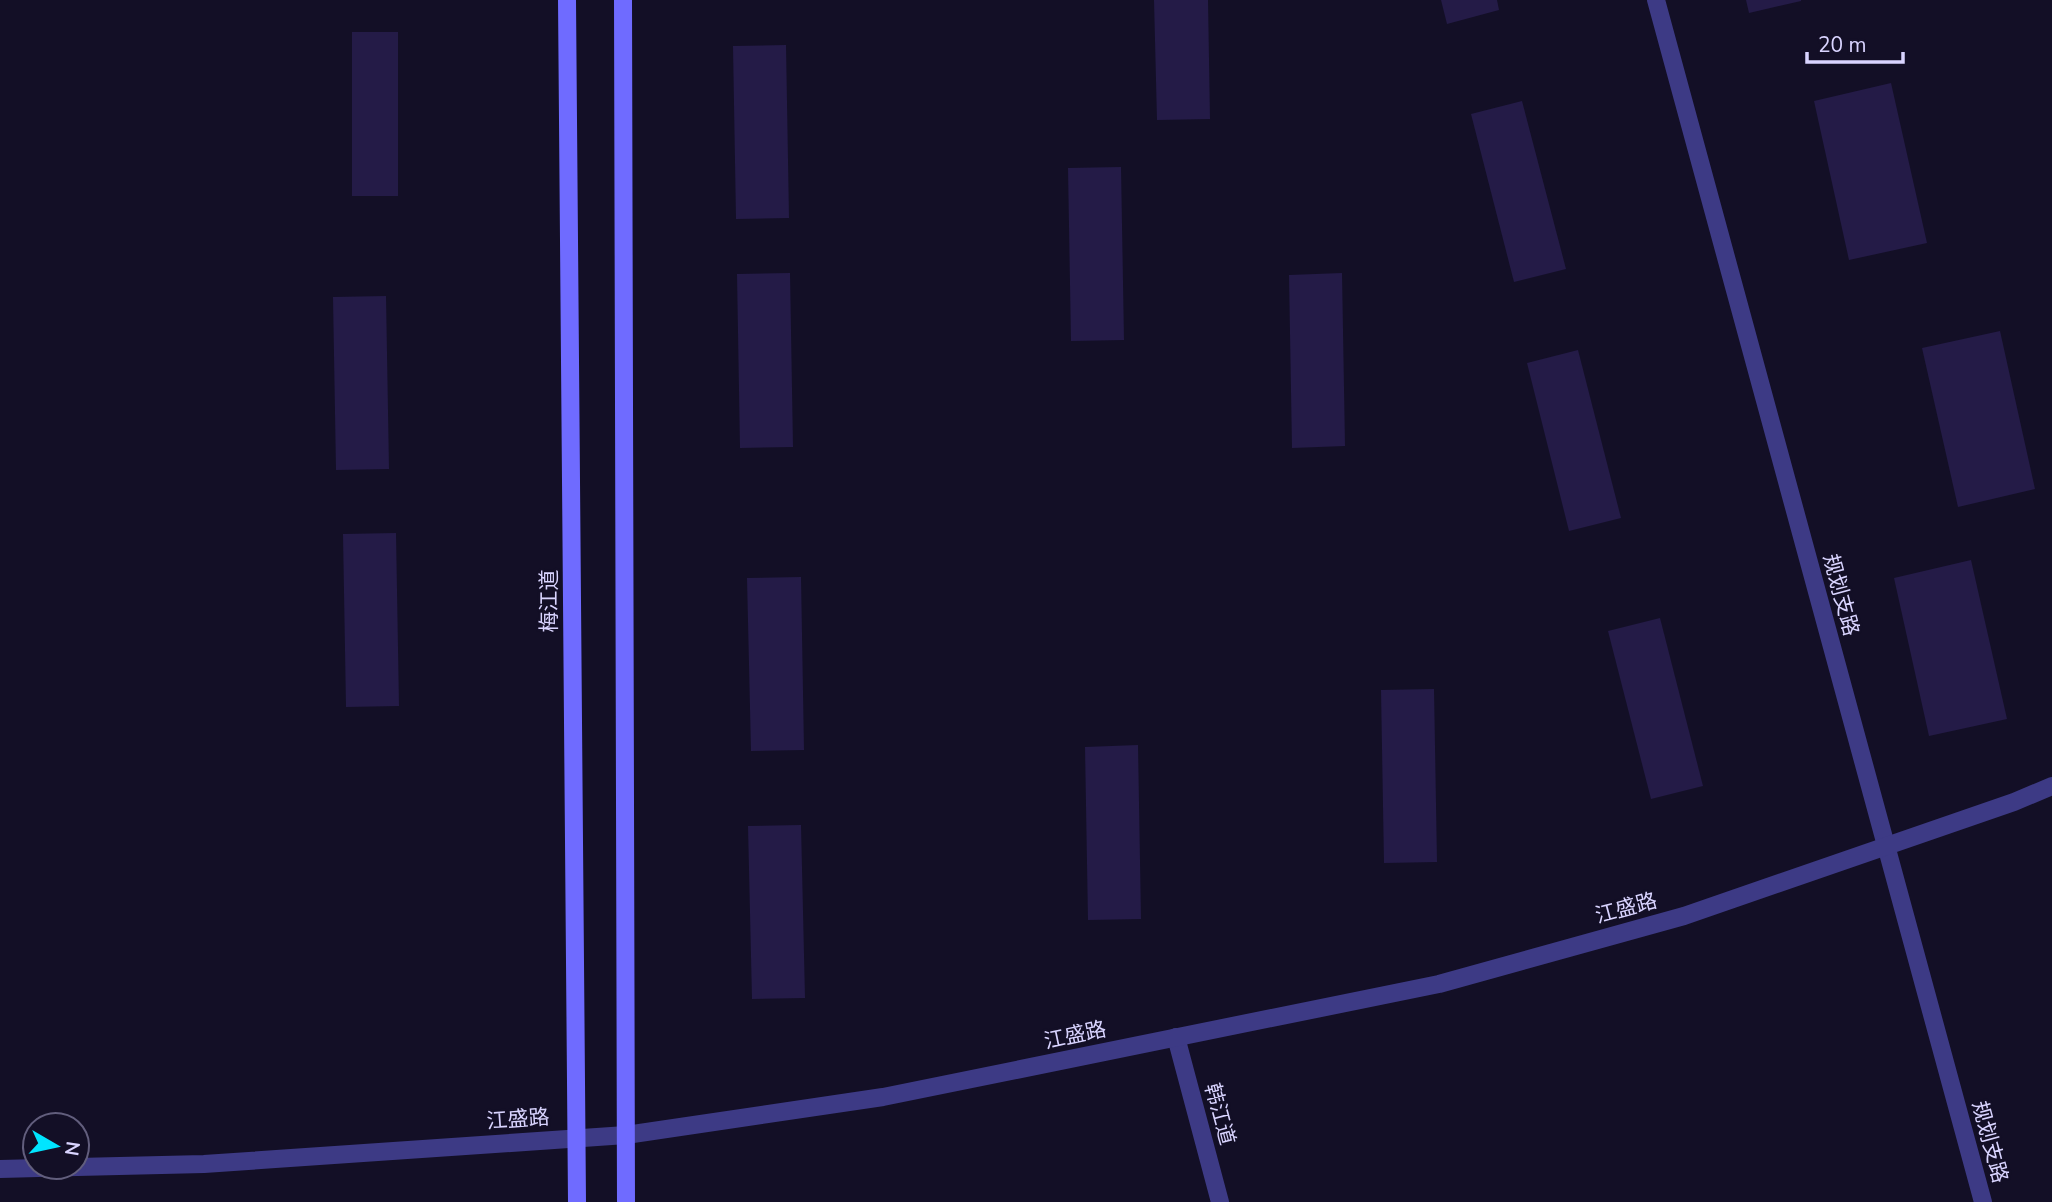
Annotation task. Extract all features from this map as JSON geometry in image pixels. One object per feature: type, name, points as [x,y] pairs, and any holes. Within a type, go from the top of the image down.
[{"type":"street","name":"梅江道","points":[[567,0],[577,1202]]},
{"type":"street","points":[[623,0],[626,1202]]},
{"type":"street","name":"规划支路","points":[[1656,0],[1983,1202]]},
{"type":"street","name":"江盛路","points":[[91,1167],[204,1164],[625,1135],[883,1097],[1439,984],[1684,916],[2014,802],[2052,786]]},
{"type":"street","name":"韩江道","points":[[1175,1037],[1220,1202]]},
{"type":"street","name":"江盛路","points":[[0,1169],[21,1168]]},
{"type":"building","points":[[1154,0],[1208,0],[1210,119],[1157,120]]},
{"type":"building","points":[[1441,0],[1497,0],[1499,10],[1447,24]]},
{"type":"building","points":[[1746,0],[1801,0],[1801,1],[1749,13]]},
{"type":"building","points":[[352,32],[398,32],[398,196],[352,196]]},
{"type":"building","points":[[786,45],[789,218],[736,219],[733,46]]},
{"type":"building","points":[[1891,83],[1927,243],[1849,260],[1814,101]]},
{"type":"building","points":[[1522,101],[1566,269],[1514,282],[1471,114]]},
{"type":"building","points":[[1121,167],[1124,340],[1071,341],[1068,168]]},
{"type":"building","points":[[790,273],[793,447],[740,448],[737,274]]},
{"type":"building","points":[[1342,273],[1345,446],[1292,448],[1289,275]]},
{"type":"building","points":[[386,296],[389,469],[336,470],[333,297]]},
{"type":"building","points":[[2000,331],[2035,489],[1958,507],[1922,348]]},
{"type":"building","points":[[1578,350],[1621,518],[1569,531],[1527,363]]},
{"type":"building","points":[[396,533],[399,706],[346,707],[343,534]]},
{"type":"building","points":[[1971,560],[2007,719],[1929,736],[1894,578]]},
{"type":"building","points":[[801,577],[804,750],[751,751],[747,578]]},
{"type":"building","points":[[1660,618],[1703,786],[1651,799],[1608,631]]},
{"type":"building","points":[[1434,689],[1437,862],[1384,863],[1381,690]]},
{"type":"building","points":[[1138,745],[1141,919],[1088,920],[1085,747]]},
{"type":"building","points":[[801,825],[805,998],[752,999],[748,826]]}]
